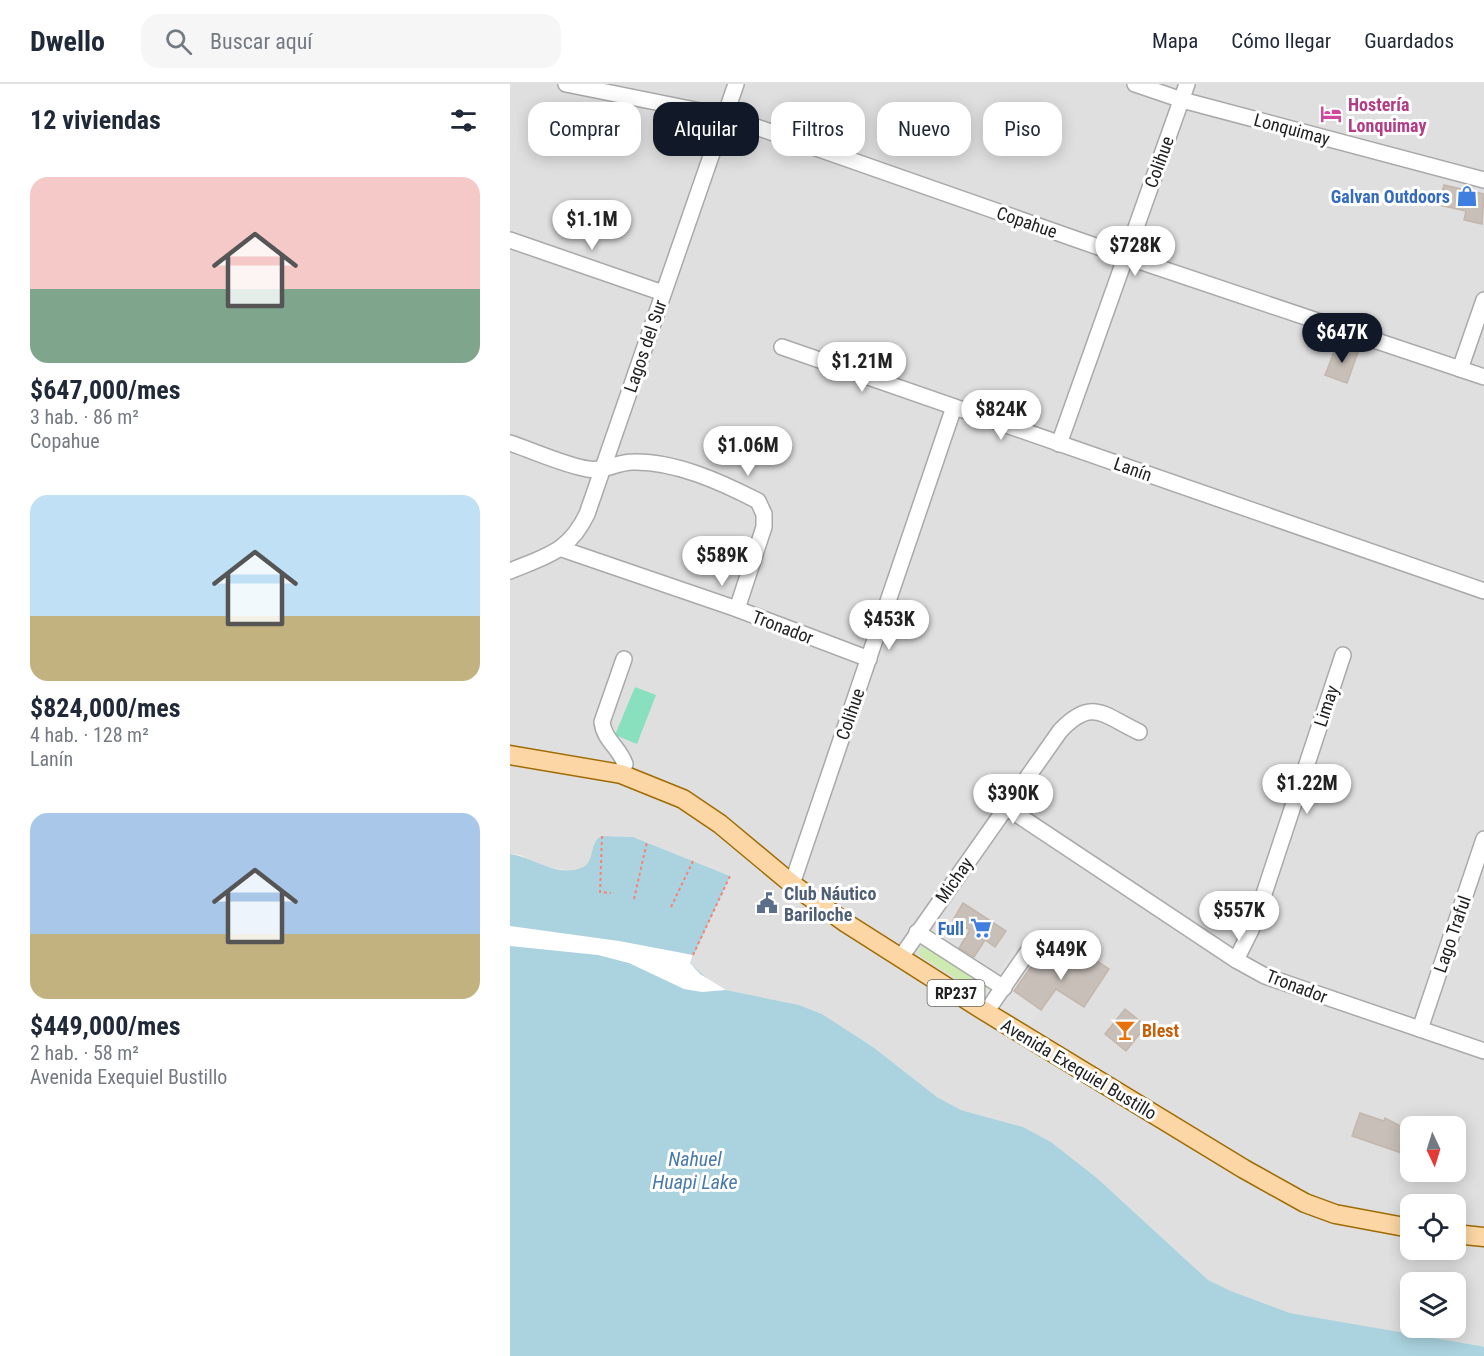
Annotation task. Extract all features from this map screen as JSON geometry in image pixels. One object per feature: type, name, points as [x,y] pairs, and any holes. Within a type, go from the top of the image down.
[{"type":"main road","name":"Avenida Exequiel Bustillo","points":[[510,755],[621,774],[683,799],[720,824],[792,884],[901,957],[986,1012],[1244,1169],[1305,1203],[1354,1218],[1400,1226]]},
{"type":"main road","points":[[1466,1236],[1484,1238]]},
{"type":"street","name":"Copahue","points":[[566,84],[655,102]]},
{"type":"street","name":"Lagos del Sur","points":[[729,102],[736,84]]},
{"type":"street","name":"Lonquimay","points":[[1135,84],[1182,100],[1484,180]]},
{"type":"street","name":"Colihue","points":[[1059,444],[1187,84]]},
{"type":"street","name":"Copahue","points":[[759,128],[1124,256],[1484,377]]},
{"type":"street","name":"Lagos del Sur","points":[[510,571],[562,549],[578,533],[603,470],[710,156]]},
{"type":"street","points":[[510,240],[663,293]]},
{"type":"street","points":[[1460,369],[1484,300]]},
{"type":"street","name":"Lanín","points":[[782,347],[1484,591]]},
{"type":"street","name":"Colihue","points":[[792,884],[954,407]]},
{"type":"street","points":[[510,442],[586,469],[603,470],[629,462],[665,465],[714,482],[758,501],[764,514],[764,527],[737,609]]},
{"type":"street","name":"Tronador","points":[[562,549],[737,609],[869,659]]},
{"type":"street","name":"Limay","points":[[1236,960],[1254,924],[1343,655]]},
{"type":"street","points":[[621,774],[625,764],[621,753],[609,742],[602,722],[624,659]]},
{"type":"street","name":"Michay","points":[[901,957],[1060,731],[1075,715],[1087,710],[1100,713],[1139,732]]},
{"type":"street","name":"Tronador","points":[[1006,807],[1236,960],[1286,984],[1484,1051]]},
{"type":"street","name":"Lago Traful","points":[[1420,1029],[1484,839]]},
{"type":"street","points":[[917,932],[1004,988]]},
{"type":"street","points":[[986,1012],[1034,943]]},
{"type":"path","points":[[602,836],[600,892],[611,893]]},
{"type":"path","points":[[633,899],[647,842]]},
{"type":"path","points":[[671,908],[693,861]]},
{"type":"path","points":[[693,955],[730,876]]},
{"type":"shaded area","points":[[510,84],[1484,84],[1484,1347],[1433,1338],[1466,1338],[1466,1272],[1400,1272],[1400,1332],[1290,1313],[1231,1291],[1208,1280],[1097,1178],[1051,1142],[1023,1127],[961,1110],[937,1097],[873,1047],[822,1014],[799,1005],[726,990],[711,982],[689,963],[730,876],[633,837],[602,836],[594,842],[590,861],[586,866],[570,871],[543,866],[521,855],[510,854]]},
{"type":"shaded area","points":[[1030,925],[1062,948],[1052,962],[1040,954],[1014,991],[1041,1010],[1030,1025],[983,995]]},
{"type":"green space","points":[[635,687],[656,695],[637,744],[615,735]]},
{"type":"green space","points":[[928,946],[990,984],[983,995],[920,956],[919,948]]},
{"type":"water","name":"Nahuel Huapi Lake","points":[[602,836],[633,837],[730,876],[690,963],[711,982],[726,990],[799,1005],[822,1014],[873,1047],[937,1097],[961,1110],[1023,1127],[1051,1142],[1097,1178],[1208,1280],[1290,1313],[1400,1332],[1400,1338],[1434,1338],[1480,1346],[1484,1347],[1484,1356],[510,1356],[510,854],[555,869],[574,870],[587,864],[598,839]]},
{"type":"pier","points":[[510,926],[619,941],[693,955],[690,963],[700,974],[726,990],[702,992],[684,989],[629,963],[598,955],[510,946]]},
{"type":"building","points":[[1444,185],[1484,194],[1482,224],[1464,220],[1466,211],[1439,205]]},
{"type":"building","points":[[1336,347],[1358,352],[1347,383],[1325,375]]},
{"type":"building","points":[[963,903],[1006,931],[995,947],[985,940],[974,957],[959,948],[970,930],[953,920]]},
{"type":"building","points":[[1040,954],[1052,962],[1056,956],[1078,971],[1088,955],[1109,969],[1084,1007],[1056,989],[1041,1010],[1014,991]]},
{"type":"building","name":"Blest","points":[[1125,1009],[1146,1026],[1126,1051],[1105,1034]]},
{"type":"building","points":[[1360,1113],[1384,1121],[1385,1118],[1400,1126],[1400,1153],[1352,1136]]},
{"type":"place","name":"Hostería Lonquimay","points":[[1331,114]]},
{"type":"place","name":"Galvan Outdoors","points":[[1467,196]]},
{"type":"place","name":"Club Náutico Bariloche","points":[[767,903]]},
{"type":"place","name":"Full","points":[[981,928]]},
{"type":"place","name":"Blest","points":[[1125,1030]]}]
